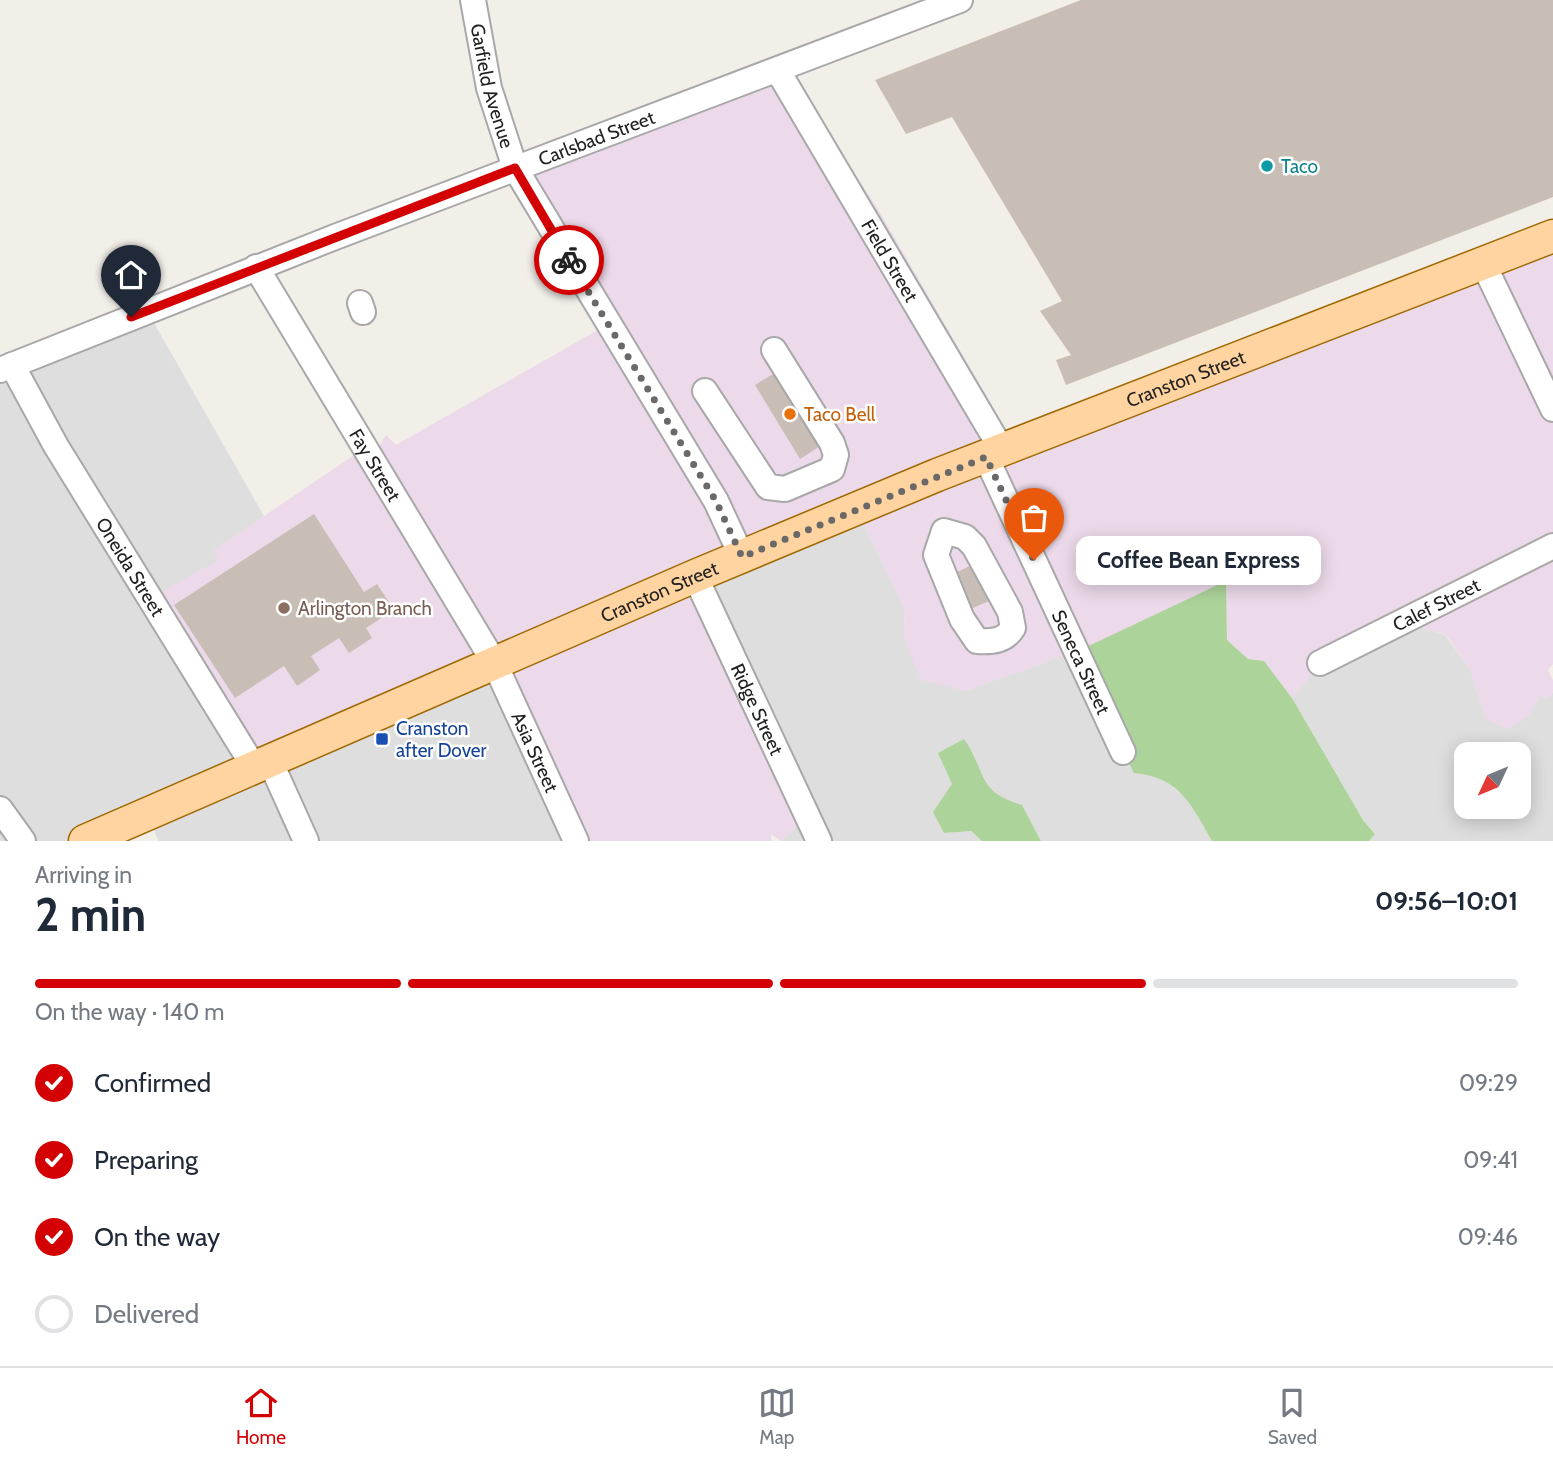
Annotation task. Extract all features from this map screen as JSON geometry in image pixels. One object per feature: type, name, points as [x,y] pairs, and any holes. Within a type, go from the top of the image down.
[{"type":"main road","name":"Cranston Street","points":[[85,841],[695,576],[994,453],[1553,236]]},
{"type":"street","name":"Garfield Avenue","points":[[473,0],[489,88],[515,168],[716,501],[742,557]]},
{"type":"street","name":"Carlsbad Street","points":[[6,367],[256,267],[960,0]]},
{"type":"street","name":"Field Street","points":[[778,71],[994,453]]},
{"type":"street","points":[[1482,263],[1553,409]]},
{"type":"street","name":"Fay Street","points":[[256,267],[494,662]]},
{"type":"street","points":[[705,391],[768,487],[785,489],[832,469],[836,455],[832,443],[774,350]]},
{"type":"street","name":"Oneida Street","points":[[6,367],[262,764],[306,841]]},
{"type":"street","name":"Seneca Street","points":[[994,453],[1123,752]]},
{"type":"street","name":"Calef Street","points":[[1320,663],[1553,546]]},
{"type":"street","name":"Ridge Street","points":[[695,576],[819,841]]},
{"type":"street","name":"Asia Street","points":[[494,662],[576,841]]},
{"type":"street","points":[[0,809],[23,841]]},
{"type":"shaded area","points":[[786,69],[879,211],[1013,442],[1553,235],[1553,664],[1548,670],[1553,680],[1553,692],[1546,699],[1541,695],[1526,718],[1507,729],[1486,719],[1470,669],[1446,635],[1394,620],[1332,648],[1292,698],[1264,661],[1248,659],[1227,640],[1226,582],[1079,656],[1063,656],[965,691],[921,680],[905,641],[904,607],[859,514],[699,576],[807,817],[781,841],[771,834],[771,841],[572,841],[496,672],[235,759],[144,602],[218,560],[214,550],[366,447],[376,451],[386,435],[396,445],[612,322],[517,159]]},
{"type":"shaded area","points":[[146,309],[264,516],[214,550],[488,659],[572,841],[159,841],[149,821],[88,841],[0,841],[0,369]]},
{"type":"shaded area","points":[[859,514],[904,607],[905,641],[965,691],[1063,656],[1079,656],[1159,775],[1191,803],[1212,841],[1041,841],[1022,805],[1001,799],[986,787],[973,752],[952,784],[944,833],[971,831],[982,841],[781,841],[807,817],[699,576]]},
{"type":"shaded area","points":[[1394,620],[1445,635],[1470,669],[1486,719],[1526,718],[1541,695],[1546,699],[1553,692],[1553,841],[1369,841],[1375,833],[1363,820],[1292,698],[1332,648]]},
{"type":"green space","points":[[1226,581],[1227,640],[1248,659],[1264,661],[1292,698],[1363,820],[1375,834],[1369,841],[1212,841],[1190,804],[1173,787],[1162,780],[1134,773],[1101,707],[1078,651]]},
{"type":"green space","points":[[964,739],[989,787],[1007,800],[1022,805],[1041,841],[982,841],[971,831],[944,833],[933,812],[952,784],[938,753]]},
{"type":"building","name":"Taco","points":[[1081,0],[1553,0],[1553,197],[1066,385],[1056,360],[1071,355],[1040,311],[1062,301],[952,117],[906,134],[875,80]]},
{"type":"building","name":"Taco Bell","points":[[781,369],[825,443],[800,459],[755,385]]},
{"type":"building","name":"Arlington Branch","points":[[314,514],[364,592],[377,584],[394,610],[366,628],[372,638],[349,653],[339,638],[311,656],[320,670],[297,686],[284,666],[235,698],[174,605]]},
{"type":"building","points":[[972,565],[989,601],[966,611],[949,576]]},
{"type":"way so far","points":[[569,260],[716,501],[742,557],[986,457],[1034,560]]},
{"type":"place","name":"Taco","points":[[1267,166]]},
{"type":"place","name":"Taco Bell","points":[[790,414]]},
{"type":"place","name":"Coffee Bean Express","points":[[1034,560]]},
{"type":"place","name":"Arlington Branch","points":[[284,608]]},
{"type":"place","name":"Cranston after Dover","points":[[382,739]]},
{"type":"route","points":[[131,317],[515,168],[569,260]]}]
